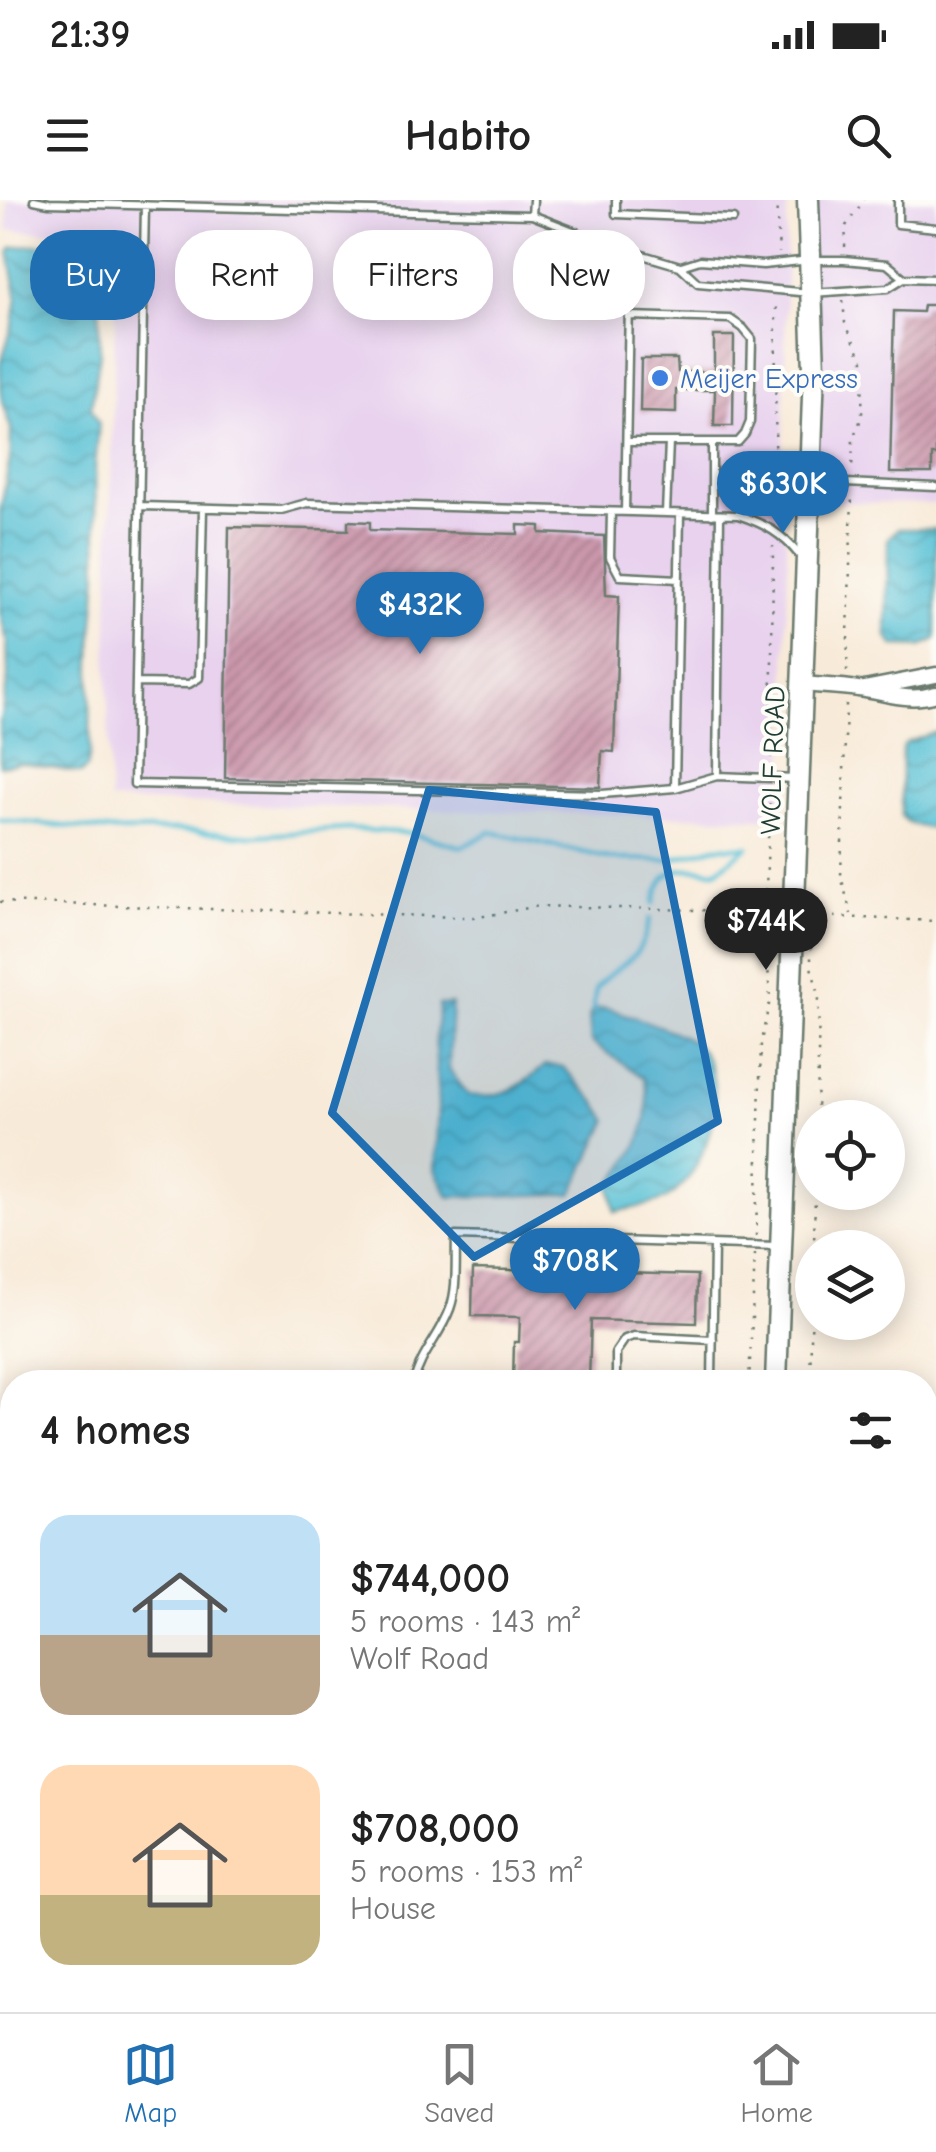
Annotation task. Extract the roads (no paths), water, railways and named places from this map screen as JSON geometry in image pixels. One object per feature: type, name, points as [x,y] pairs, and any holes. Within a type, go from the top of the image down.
[{"type":"main road","name":"WOLF ROAD","points":[[776,1370],[814,370],[808,200]]},
{"type":"street","points":[[864,689],[936,675]]},
{"type":"street","points":[[802,684],[864,689],[893,698],[936,694]]},
{"type":"lane","points":[[34,200],[48,204],[277,204],[532,215],[573,230]]},
{"type":"lane","points":[[532,215],[533,200]]},
{"type":"lane","points":[[616,200],[616,214],[733,219]]},
{"type":"lane","points":[[898,200],[898,224],[936,228]]},
{"type":"lane","points":[[145,205],[134,784],[602,794],[675,788],[716,776],[798,779]]},
{"type":"lane","points":[[645,256],[680,266],[698,283],[811,293],[888,288],[904,278],[936,279]]},
{"type":"lane","points":[[680,266],[700,260],[763,265],[844,260],[887,264],[904,278]]},
{"type":"lane","points":[[627,442],[738,442],[750,422],[752,340],[743,328],[730,319],[645,316]]},
{"type":"lane","points":[[626,512],[629,320]]},
{"type":"lane","points":[[666,513],[668,442]]},
{"type":"lane","points":[[712,444],[716,515],[716,776]]},
{"type":"lane","points":[[738,516],[767,505],[811,454],[849,483],[936,487]]},
{"type":"lane","points":[[808,518],[849,483]]},
{"type":"lane","points":[[142,506],[281,510],[307,503],[738,516],[774,528],[807,564]]},
{"type":"lane","points":[[137,683],[189,684],[199,678],[203,508]]},
{"type":"lane","points":[[611,512],[610,557],[620,576],[679,579]]},
{"type":"lane","points":[[675,788],[680,514]]},
{"type":"lane","points":[[417,1370],[454,1295],[456,1236],[779,1246]]},
{"type":"lane","points":[[712,1370],[714,1244]]},
{"type":"lane","points":[[616,1370],[616,1352],[625,1338],[713,1340]]},
{"type":"water","points":[[30,245],[30,320],[100,320],[100,354],[91,408],[99,424],[95,468],[98,575],[91,662],[90,754],[87,768],[81,773],[21,763],[0,766],[0,722],[8,677],[7,643],[0,612],[0,512],[11,429],[2,402],[0,365],[17,296],[9,252],[12,247]]},
{"type":"water","points":[[898,529],[936,529],[936,639],[920,647],[894,646],[887,636],[888,538]]},
{"type":"water","points":[[936,732],[936,829],[912,824],[901,815],[902,749],[906,743]]},
{"type":"water","points":[[452,1004],[449,1069],[468,1095],[501,1093],[546,1065],[563,1067],[608,1120],[572,1194],[449,1197],[435,1170],[435,1042],[439,1005]]},
{"type":"water","points":[[606,1008],[692,1041],[705,1056],[713,1076],[714,1098],[705,1146],[682,1186],[661,1201],[615,1212],[610,1185],[641,1136],[647,1094],[644,1078],[591,1042],[589,1017],[593,1009]]},
{"type":"waterway","points":[[0,820],[114,831],[175,830],[253,836],[347,829],[410,833],[462,847],[491,832],[613,859],[668,860],[716,847],[748,847]]},
{"type":"waterway","points":[[654,903],[663,881],[675,871],[716,871],[745,849]]},
{"type":"waterway","points":[[593,1009],[596,988],[635,954],[650,919]]},
{"type":"place","name":"Meijer Express","points":[[660,378]]}]
